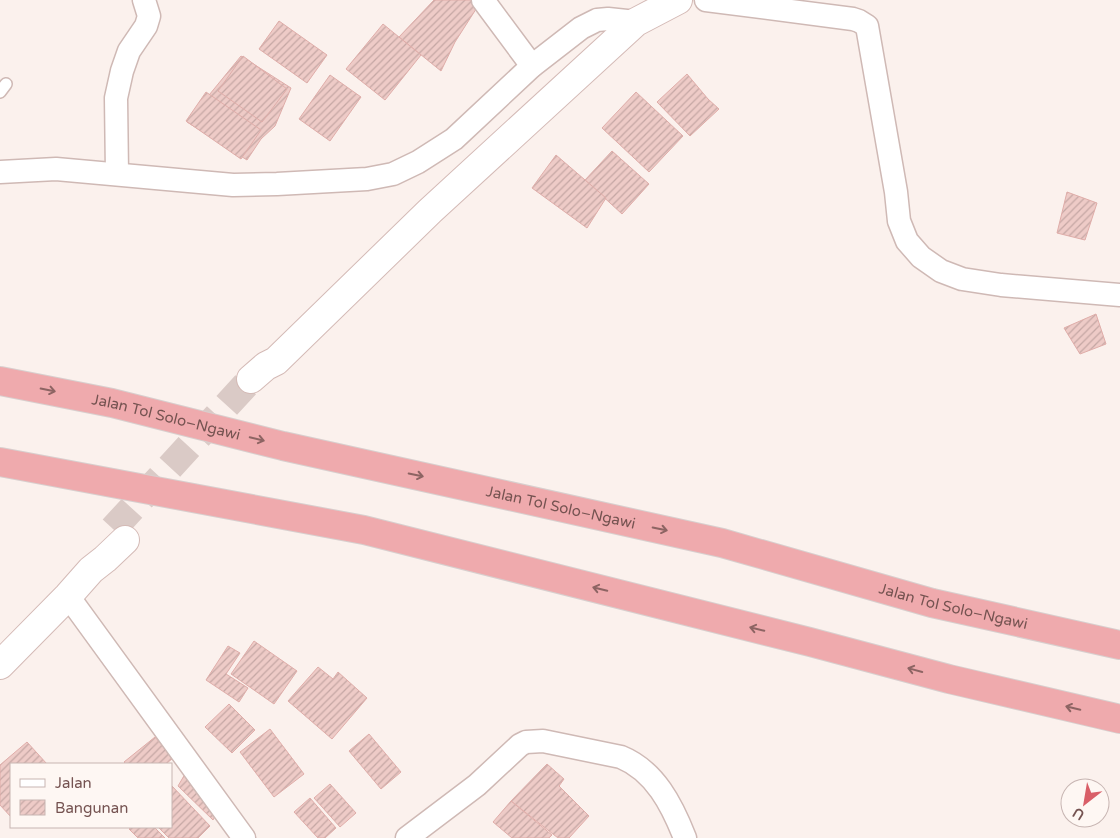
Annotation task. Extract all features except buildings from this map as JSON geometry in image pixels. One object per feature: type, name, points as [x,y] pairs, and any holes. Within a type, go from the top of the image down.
[{"type":"highway","name":"Jalan Tol Solo–Ngawi","points":[[0,381],[112,403],[283,446],[722,543],[932,603],[1120,645]]},
{"type":"highway","points":[[0,462],[364,530],[949,679],[1120,719]]},
{"type":"street","points":[[118,174],[116,98],[129,51],[146,26],[149,16],[144,0]]},
{"type":"street","points":[[483,0],[532,66]]},
{"type":"street","points":[[257,386],[271,379],[276,361],[430,211],[636,22],[678,0]]},
{"type":"street","points":[[706,0],[853,19],[867,26],[896,192],[899,221],[907,241],[920,257],[941,271],[962,278],[1001,285],[1120,295]]},
{"type":"street","points":[[0,172],[56,169],[233,185],[367,179],[393,174],[418,162],[454,139],[532,66],[581,28],[596,20],[613,19],[636,22]]},
{"type":"street","points":[[0,665],[91,570],[105,559],[119,535]]},
{"type":"street","points":[[68,596],[244,838]]},
{"type":"street","points":[[407,838],[477,785],[520,745],[526,742],[543,741],[621,757],[631,761],[652,778],[675,812],[685,838]]},
{"type":"tunnel","points":[[113,529],[251,379]]}]
